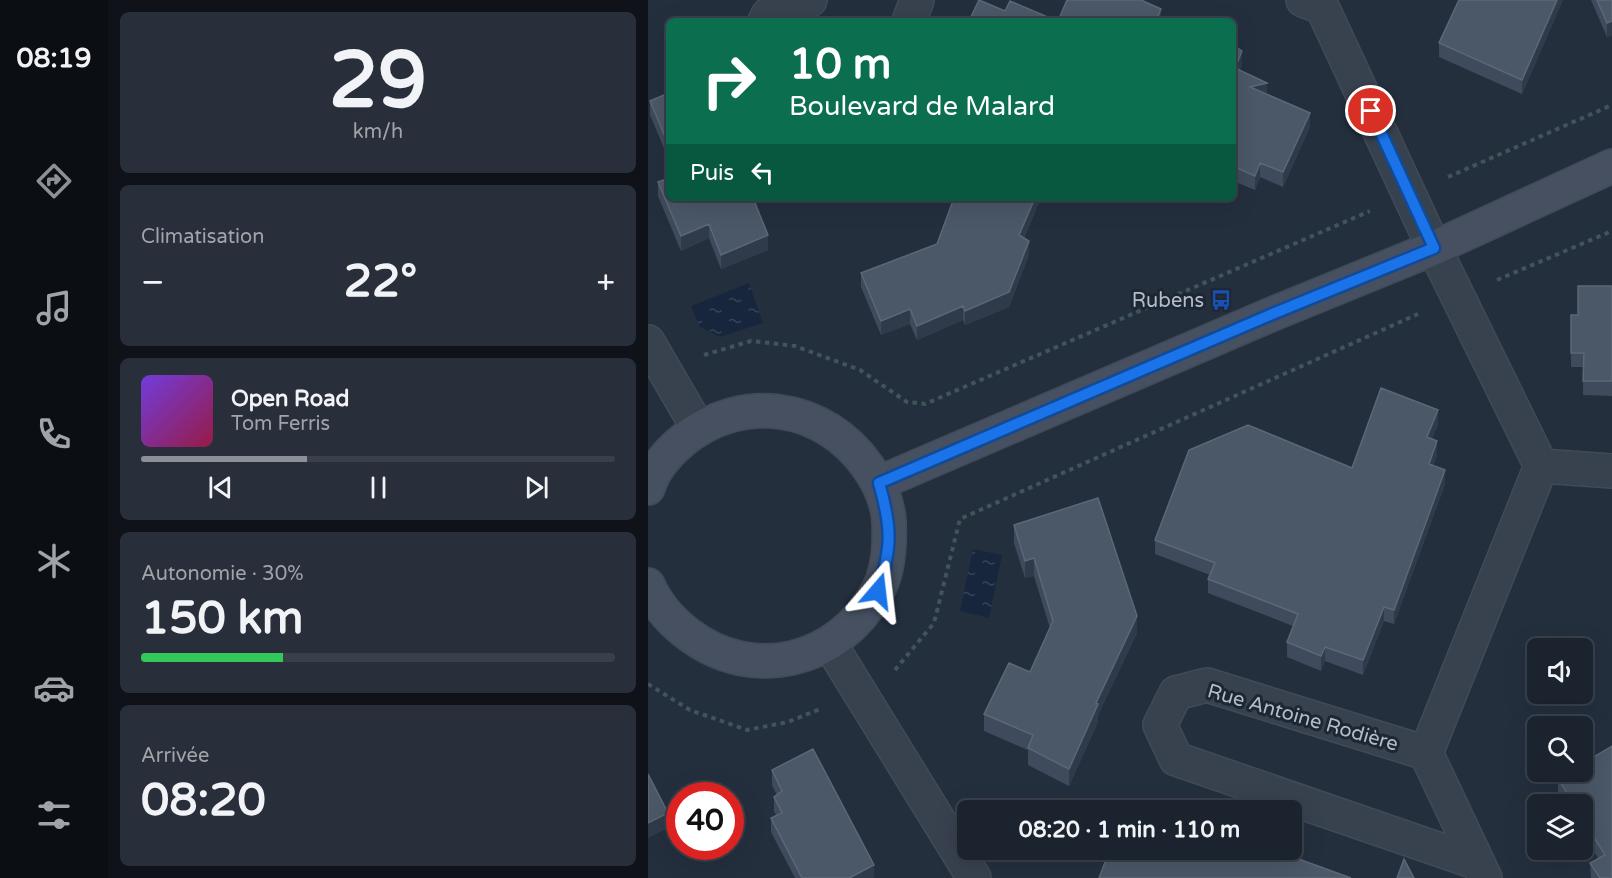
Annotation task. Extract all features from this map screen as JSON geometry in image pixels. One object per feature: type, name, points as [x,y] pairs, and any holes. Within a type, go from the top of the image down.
[{"type":"street","points":[[766,18],[768,15],[810,0]]},
{"type":"street","points":[[910,18],[917,0]]},
{"type":"street","points":[[1317,2],[1541,466],[1426,753]]},
{"type":"street","points":[[879,483],[1270,315],[1434,248],[1612,166]]},
{"type":"street","points":[[648,342],[698,428]]},
{"type":"street","points":[[648,488],[670,451],[698,428],[738,412],[781,411],[821,423],[855,449],[879,483],[889,519],[889,556],[878,591],[857,621],[830,644],[790,660],[747,661],[706,648],[673,622],[648,587]]},
{"type":"street","points":[[1541,466],[1612,471]]},
{"type":"street","points":[[830,644],[974,878]]},
{"type":"street","name":"Rue Antoine Rodière","points":[[1207,685],[1426,753],[1481,870],[1176,759],[1160,725],[1176,693],[1207,685]]},
{"type":"path","points":[[667,374],[706,354],[751,341],[795,346],[860,370],[907,402],[925,404],[1612,105]]},
{"type":"path","points":[[648,684],[690,710],[747,730],[788,722],[859,692],[898,668],[934,623],[960,519],[1458,296],[1612,231]]},
{"type":"water","points":[[749,283],[763,323],[720,337],[700,327],[691,306]]},
{"type":"water","points":[[973,549],[1002,555],[989,618],[960,611]]},
{"type":"building","points":[[979,0],[1005,11],[1010,1],[1050,18],[970,18]]},
{"type":"building","points":[[1067,0],[1141,0],[1161,9],[1157,18],[1059,18]]},
{"type":"building","points":[[1459,0],[1557,0],[1522,80],[1439,43]]},
{"type":"building","points":[[1597,0],[1612,0],[1612,21],[1607,23]]},
{"type":"building","points":[[1236,47],[1242,51],[1236,66]]},
{"type":"building","points":[[1236,68],[1267,83],[1250,87],[1310,113],[1283,172],[1260,163],[1255,176],[1236,167]]},
{"type":"building","points":[[666,94],[666,139],[650,101]]},
{"type":"building","points":[[666,179],[666,201],[658,182]]},
{"type":"building","points":[[666,201],[754,201],[768,235],[721,255],[709,224],[681,236]]},
{"type":"building","points":[[953,201],[1034,201],[1019,235],[1029,241],[1009,292],[965,311],[963,306],[917,326],[910,309],[881,321],[861,273],[937,244]]},
{"type":"building","points":[[1578,286],[1612,286],[1612,381],[1583,381],[1584,353],[1571,353],[1571,315],[1578,315]]},
{"type":"building","points":[[1381,388],[1438,410],[1427,437],[1437,441],[1429,464],[1445,470],[1394,610],[1384,607],[1363,660],[1325,647],[1321,656],[1287,642],[1298,614],[1208,579],[1215,563],[1155,540],[1189,450],[1248,425],[1352,468]]},
{"type":"building","points":[[1098,498],[1137,616],[1096,703],[1098,704],[1069,769],[1028,748],[1033,735],[984,714],[1009,663],[1030,672],[1053,621],[1034,558],[1025,561],[1014,525]]},
{"type":"building","points":[[1612,746],[1612,878],[1600,878],[1590,863],[1605,855],[1593,836],[1593,794],[1568,794],[1560,782],[1593,782],[1593,757]]},
{"type":"building","points":[[813,749],[874,865],[851,878],[802,878],[771,818],[782,813],[774,797],[782,791],[772,770]]},
{"type":"building","points":[[648,774],[666,809],[666,814],[648,823]]},
{"type":"building","points":[[1404,859],[1414,878],[1397,878]]},
{"type":"building","points":[[1106,860],[1301,860],[1351,878],[1099,878]]},
{"type":"place","name":"Rubens","points":[[1221,300]]},
{"type":"route","points":[[878,591],[889,556],[889,519],[879,483],[1270,315],[1434,248],[1371,111]]}]
